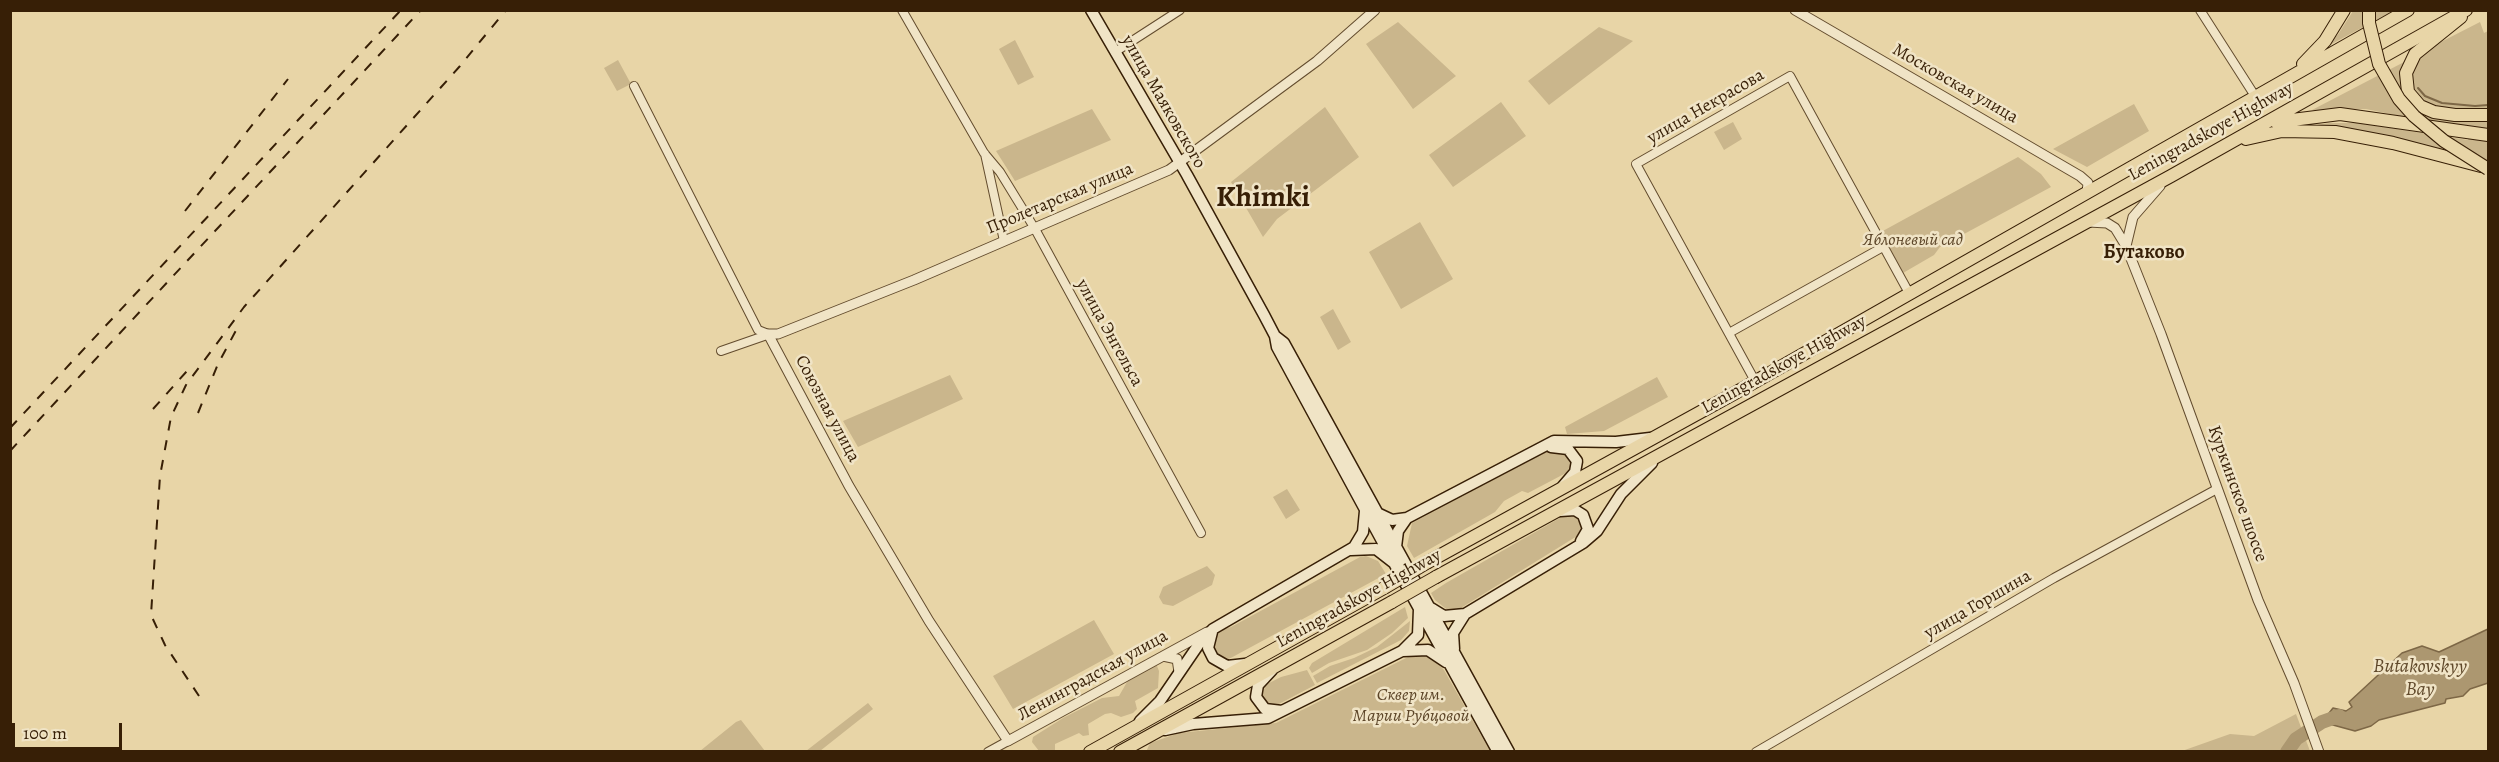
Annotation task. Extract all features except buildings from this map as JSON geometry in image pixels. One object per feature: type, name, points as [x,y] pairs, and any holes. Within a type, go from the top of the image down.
[{"type":"main road","name":"улица Маяковского","points":[[1090,10],[1180,163],[1275,336],[1284,343],[1370,510],[1394,563],[1423,607]]},
{"type":"main road","points":[[2276,84],[2305,62],[2325,41],[2344,10]]},
{"type":"main road","points":[[2369,10],[2369,23],[2379,64],[2399,99],[2414,116],[2444,141],[2488,168]]},
{"type":"main road","name":"Leningradskoye Highway","points":[[1090,752],[1428,562],[1555,494],[2408,10]]},
{"type":"main road","name":"Leningradskoye Highway","points":[[1120,752],[1673,446],[2171,176],[2468,10]]},
{"type":"main road","points":[[2468,10],[2415,54],[2408,67],[2406,85],[2411,97],[2427,110],[2455,115],[2488,115]]},
{"type":"main road","points":[[2252,130],[2289,119],[2340,114],[2488,135]]},
{"type":"main road","points":[[2222,147],[2269,133],[2323,130],[2383,141],[2488,168]]},
{"type":"main road","points":[[1133,728],[1160,701],[1199,644],[1213,628],[1351,550],[1364,532],[1370,510],[1392,520],[1407,518],[1559,440],[1634,441],[1665,432]]},
{"type":"main road","points":[[1423,607],[1444,616],[1465,614],[1574,548],[1597,531],[1634,480],[1673,446]]},
{"type":"main road","points":[[1539,449],[1563,447],[1572,452],[1576,461],[1575,472],[1555,494]]},
{"type":"main road","name":"улица Маяковского","points":[[1370,510],[1396,550],[1423,607]]},
{"type":"main road","points":[[1554,512],[1575,510],[1586,519],[1586,534],[1574,548]]},
{"type":"main road","points":[[1396,550],[1398,531],[1407,518]]},
{"type":"main road","points":[[1351,550],[1376,549],[1394,563]]},
{"type":"main road","points":[[1153,733],[1193,724],[1255,721],[1282,711],[1402,651],[1418,635],[1423,607]]},
{"type":"main road","points":[[1423,607],[1455,655],[1509,752]]},
{"type":"main road","points":[[1423,607],[1450,666],[1498,752]]},
{"type":"main road","points":[[1455,655],[1453,633],[1465,614]]},
{"type":"main road","points":[[1199,644],[1222,665],[1251,662]]},
{"type":"main road","points":[[1402,651],[1428,650],[1450,666]]},
{"type":"main road","points":[[1280,663],[1260,683],[1256,694],[1258,703],[1265,709],[1282,711]]},
{"type":"street","name":"улица Энгельса","points":[[902,10],[984,153],[1000,172],[1035,229],[1201,533]]},
{"type":"street","points":[[1115,52],[1180,10]]},
{"type":"street","name":"Пролетарская улица","points":[[721,351],[768,334],[788,330],[1035,229],[1180,163],[1317,61],[1375,10]]},
{"type":"street","name":"Московская улица","points":[[1795,10],[2080,176],[2088,183],[2087,193]]},
{"type":"street","points":[[2200,10],[2255,96]]},
{"type":"street","name":"улица Некрасова","points":[[1755,381],[1636,164],[1790,76],[1909,293]]},
{"type":"street","name":"Союзная улица","points":[[634,87],[758,330],[768,334],[849,486],[928,621],[1008,741]]},
{"type":"street","name":"улица Энгельса","points":[[984,153],[1004,241]]},
{"type":"street","points":[[2126,246],[2130,221],[2136,211],[2171,176]]},
{"type":"street","name":"Куркинское шоссе","points":[[2080,224],[2093,221],[2107,223],[2115,228],[2126,246],[2148,307],[2161,334],[2258,600],[2318,748]]},
{"type":"street","points":[[1729,333],[1884,247]]},
{"type":"street","name":"улица Горшина","points":[[1756,752],[2054,578],[2217,489]]},
{"type":"street","name":"Ленинградская улица","points":[[988,752],[1161,656],[1199,644],[1213,628]]},
{"type":"street","points":[[1161,656],[1177,659],[1179,672]]},
{"type":"green space","points":[[2353,11],[2393,11],[2328,46],[2339,33]]},
{"type":"green space","points":[[1398,22],[1456,76],[1413,109],[1366,44]]},
{"type":"green space","points":[[2480,22],[2484,33],[2488,31],[2488,111],[2475,113],[2430,106],[2415,96],[2411,74],[2417,60],[2437,44]]},
{"type":"green space","points":[[1599,27],[1633,41],[1549,105],[1528,81]]},
{"type":"green space","points":[[1015,40],[1034,77],[1018,85],[999,49]]},
{"type":"green space","points":[[618,60],[631,84],[617,91],[604,68]]},
{"type":"green space","points":[[2406,61],[2414,107],[2488,118],[2488,164],[2302,127],[2330,123],[2357,123],[2468,140],[2470,131],[2366,109],[2312,110]]},
{"type":"green space","points":[[1501,102],[1526,136],[1453,187],[1429,155]]},
{"type":"green space","points":[[2134,104],[2149,131],[2087,167],[2053,149]]},
{"type":"green space","points":[[1325,107],[1359,157],[1277,219],[1263,237],[1231,182]]},
{"type":"green space","points":[[1092,109],[1111,140],[1015,181],[996,151]]},
{"type":"green space","points":[[1733,122],[1742,139],[1724,150],[1714,132]]},
{"type":"green space","name":"Яблоневый сад","points":[[2018,157],[2041,174],[2051,187],[1940,247],[1934,255],[1903,273],[1881,232]]},
{"type":"green space","points":[[1420,222],[1453,279],[1401,309],[1369,252]]},
{"type":"green space","points":[[1333,309],[1351,342],[1338,350],[1320,317]]},
{"type":"green space","points":[[950,375],[963,399],[858,447],[843,421]]},
{"type":"green space","points":[[1657,377],[1668,397],[1604,431],[1567,434],[1565,427]]},
{"type":"green space","points":[[1548,451],[1567,454],[1571,465],[1566,473],[1528,493],[1522,491],[1504,501],[1495,512],[1414,558],[1407,546],[1412,523]]},
{"type":"green space","points":[[1287,489],[1300,510],[1286,519],[1273,497]]},
{"type":"green space","points":[[1565,515],[1576,515],[1583,523],[1582,533],[1456,611],[1450,612],[1435,600],[1431,593],[1446,583]]},
{"type":"green space","points":[[1366,556],[1378,561],[1386,574],[1227,660],[1218,656],[1214,646],[1218,631],[1231,627],[1360,557]]},
{"type":"green space","points":[[1207,566],[1215,575],[1212,585],[1173,606],[1163,604],[1159,597],[1163,587]]},
{"type":"green space","points":[[1405,607],[1408,618],[1392,633],[1367,650],[1329,663],[1312,673],[1309,668],[1312,663]]},
{"type":"green space","points":[[1094,620],[1114,654],[1013,709],[993,676]]},
{"type":"green space","points":[[1410,621],[1409,631],[1401,640],[1317,683],[1313,676],[1330,666],[1377,647]]},
{"type":"green space","name":"Сквер им. Марии Рубцовой","points":[[1412,655],[1430,655],[1444,670],[1490,751],[1146,752],[1150,743],[1179,733],[1276,723]]},
{"type":"green space","points":[[1151,666],[1157,666],[1159,671],[1158,688],[1135,701],[1137,709],[1133,713],[1121,717],[1111,713],[1105,714],[1088,724],[1089,735],[1083,736],[1079,733],[1055,744],[1055,751],[1039,751],[1032,742],[1033,737],[1063,718],[1102,698],[1119,696],[1127,682]]},
{"type":"green space","points":[[1307,670],[1315,685],[1277,705],[1269,706],[1262,698],[1265,685],[1281,677]]},
{"type":"green space","points":[[868,703],[873,709],[820,751],[806,751]]},
{"type":"green space","points":[[2296,714],[2310,751],[2182,751],[2230,734],[2254,736]]},
{"type":"green space","points":[[741,720],[765,751],[700,751],[736,722]]},
{"type":"water","name":"Butakovskyy Bay","points":[[2488,629],[2488,683],[2470,689],[2463,696],[2446,699],[2445,703],[2379,720],[2371,726],[2355,731],[2322,722],[2333,708],[2346,711],[2352,707],[2349,702],[2402,653],[2422,646],[2439,652]]},
{"type":"waterway","points":[[2418,88],[2425,96],[2442,103],[2488,105]]},
{"type":"waterway","points":[[2287,752],[2296,739],[2322,722],[2339,716]]},
{"type":"railway","points":[[10,428],[401,10]]},
{"type":"railway","points":[[10,451],[421,10]]},
{"type":"railway","points":[[199,696],[165,645],[151,615],[160,476],[171,417],[186,385],[244,307],[460,66],[506,10]]},
{"type":"railway","points":[[185,211],[288,79]]},
{"type":"railway","points":[[198,413],[218,364],[240,323]]},
{"type":"railway","points":[[153,409],[187,371]]},
{"type":"district","name":"Khimki","points":[[1263,199]]},
{"type":"district","name":"Бутаково","points":[[2144,253]]}]
